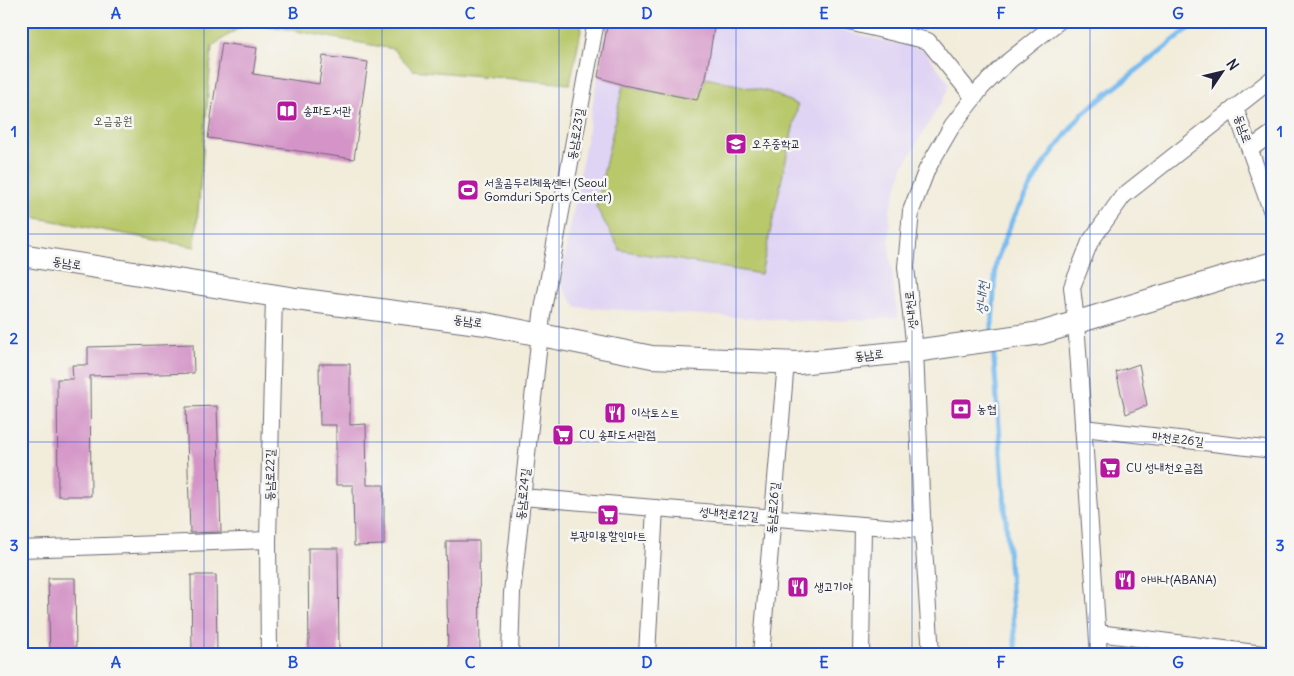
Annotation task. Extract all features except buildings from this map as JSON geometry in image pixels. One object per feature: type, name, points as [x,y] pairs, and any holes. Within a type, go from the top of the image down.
[{"type":"main road","name":"동남로","points":[[21,255],[274,296],[486,324],[652,357],[798,362],[915,351],[1041,333],[1076,322]]},
{"type":"main road","points":[[1076,322],[1273,263]]},
{"type":"street","name":"동남로23길","points":[[540,334],[596,21]]},
{"type":"street","points":[[845,21],[928,40],[974,98]]},
{"type":"street","name":"성내천로","points":[[931,655],[915,351],[906,267],[911,210],[927,169],[952,126],[982,87],[1052,23]]},
{"type":"street","points":[[1099,655],[1072,287],[1090,242],[1123,196],[1273,78]]},
{"type":"street","name":"동남로","points":[[1235,108],[1273,214]]},
{"type":"street","name":"동남로","points":[[1250,149],[1273,132]]},
{"type":"street","name":"동남로22길","points":[[269,655],[268,540],[274,296]]},
{"type":"street","name":"동남로24길","points":[[510,655],[512,593],[540,334]]},
{"type":"street","name":"동남로26길","points":[[761,655],[786,362]]},
{"type":"street","name":"마천로26길","points":[[1083,428],[1273,450]]},
{"type":"street","name":"성내천로12길","points":[[522,497],[923,530]]},
{"type":"street","points":[[647,655],[655,508]]},
{"type":"street","points":[[861,655],[863,525]]},
{"type":"street","points":[[21,549],[268,540]]},
{"type":"street","points":[[1098,633],[1271,655]]},
{"type":"shaded area","points":[[608,21],[800,21],[924,50],[949,83],[947,92],[904,165],[890,211],[889,247],[898,318],[816,322],[576,307],[560,283]]},
{"type":"green space","name":"오금공원","points":[[21,21],[583,21],[570,84],[413,70],[393,49],[248,22],[212,46],[195,247],[21,215]]},
{"type":"green space","points":[[706,78],[770,92],[798,105],[761,274],[620,250],[596,207],[623,85],[696,100]]},
{"type":"waterway","name":"성내천","points":[[992,335],[996,262],[1013,218],[1042,166],[1082,114],[1198,21]]},
{"type":"waterway","name":"성내천","points":[[993,346],[1016,655]]},
{"type":"place","name":"송파도서관","points":[[287,111]]},
{"type":"place","name":"오주중학교","points":[[736,144]]},
{"type":"place","name":"서울곰두리체육센터 (Seoul Gomduri Sports Center)","points":[[468,190]]},
{"type":"place","name":"농협","points":[[961,409]]},
{"type":"place","name":"이삭토스트","points":[[615,413]]},
{"type":"place","name":"CU 송파도서관점","points":[[563,435]]},
{"type":"place","name":"CU 성내천오금점","points":[[1110,468]]},
{"type":"place","name":"부광미용할인마트","points":[[608,515]]},
{"type":"place","name":"아바나(ABANA)","points":[[1125,580]]},
{"type":"place","name":"생고기야","points":[[798,587]]}]
